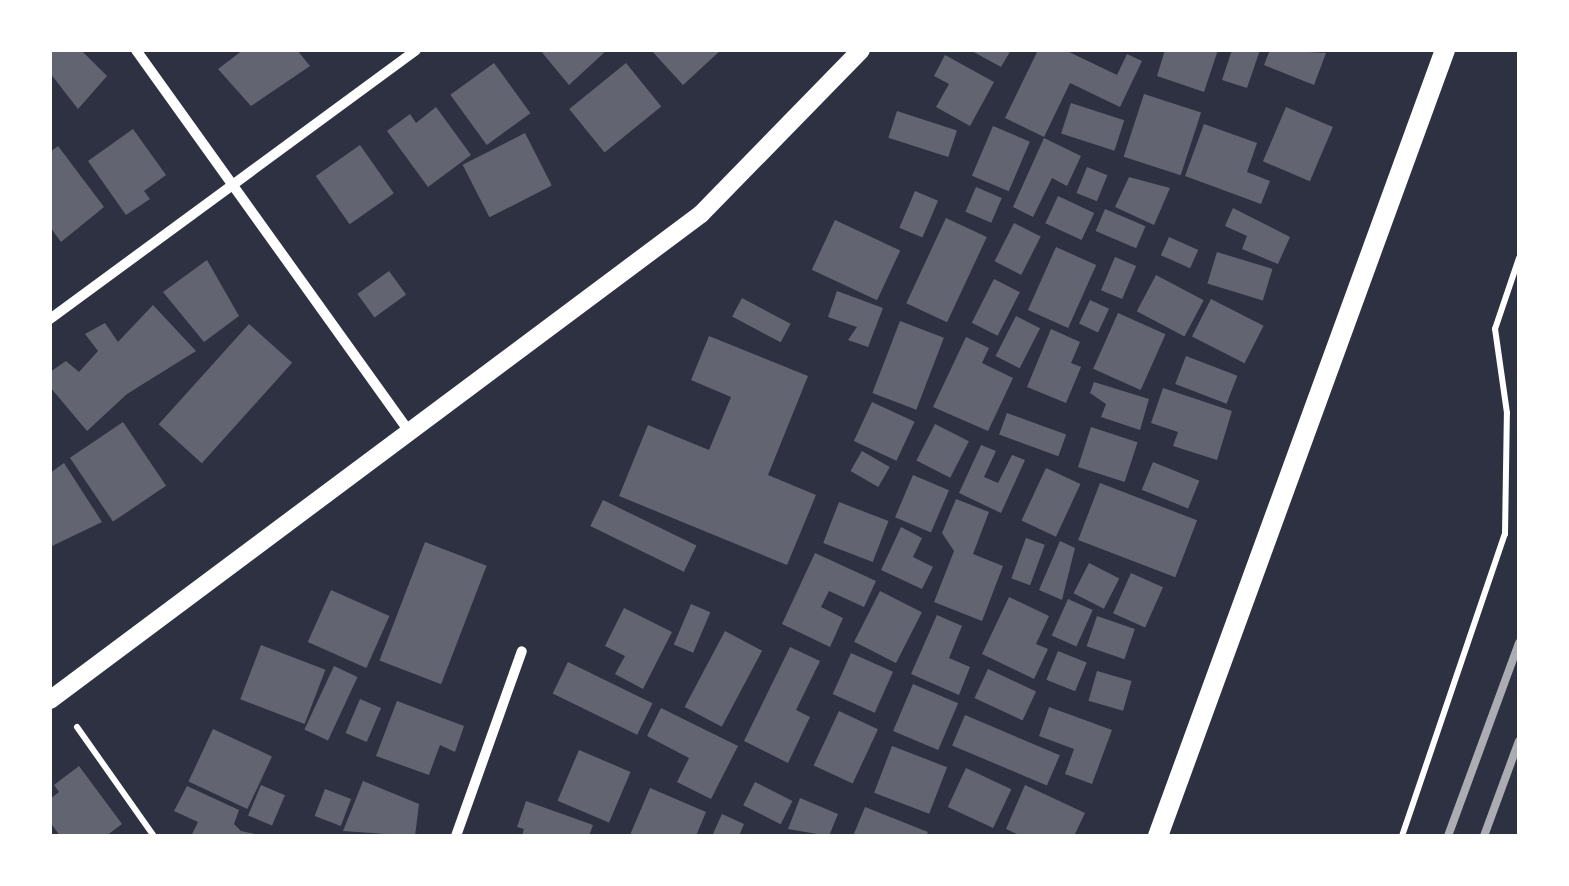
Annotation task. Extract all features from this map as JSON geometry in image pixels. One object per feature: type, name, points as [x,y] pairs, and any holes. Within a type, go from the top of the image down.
[{"type":"main road","points":[[1158,836],[1444,50]]},
{"type":"street","points":[[136,50],[410,434]]},
{"type":"street","points":[[50,318],[416,50]]},
{"type":"street","points":[[53,698],[701,214],[861,50]]},
{"type":"street","points":[[456,836],[522,651]]},
{"type":"path","points":[[1402,836],[1505,534],[1507,413],[1495,330],[1519,258]]},
{"type":"path","points":[[53,698],[154,836]]},
{"type":"building","points":[[50,50],[81,50],[107,76],[78,109],[50,73]]},
{"type":"building","points":[[243,50],[297,50],[310,66],[251,106],[218,69]]},
{"type":"building","points":[[540,50],[607,50],[569,85]]},
{"type":"building","points":[[651,50],[721,50],[683,85]]},
{"type":"building","points":[[970,50],[1011,50],[1001,67]]},
{"type":"building","points":[[1038,50],[1065,50],[1117,75],[1127,54],[1142,61],[1120,107],[1070,83],[1044,137],[1005,118]]},
{"type":"building","points":[[1165,50],[1218,50],[1204,92],[1157,76]]},
{"type":"building","points":[[1232,50],[1260,50],[1247,88],[1222,80]]},
{"type":"building","points":[[1270,50],[1326,53],[1314,85],[1264,65]]},
{"type":"building","points":[[945,55],[994,82],[970,126],[936,107],[949,84],[934,76]]},
{"type":"building","points":[[494,63],[530,113],[487,145],[450,95]]},
{"type":"building","points":[[626,63],[661,107],[605,152],[569,109]]},
{"type":"building","points":[[1144,94],[1201,113],[1181,175],[1124,157]]},
{"type":"building","points":[[1071,103],[1124,120],[1114,151],[1061,133]]},
{"type":"building","points":[[436,107],[471,155],[428,187],[387,131],[410,114],[416,123]]},
{"type":"building","points":[[1286,107],[1333,127],[1310,181],[1263,161]]},
{"type":"building","points":[[897,111],[957,130],[948,157],[888,138]]},
{"type":"building","points":[[1204,124],[1257,143],[1247,172],[1270,181],[1261,204],[1185,176]]},
{"type":"building","points":[[993,126],[1030,142],[1009,191],[972,176]]},
{"type":"building","points":[[133,129],[166,175],[144,191],[150,199],[126,215],[88,161]]},
{"type":"building","points":[[525,133],[552,186],[489,217],[463,165]]},
{"type":"building","points":[[1044,138],[1081,156],[1067,186],[1052,178],[1033,217],[1013,207]]},
{"type":"building","points":[[360,145],[394,193],[350,224],[316,176]]},
{"type":"building","points":[[58,146],[104,207],[61,242],[50,227],[50,152]]},
{"type":"building","points":[[1087,167],[1107,175],[1097,201],[1077,193]]},
{"type":"building","points":[[1129,177],[1170,188],[1154,225],[1115,207]]},
{"type":"building","points":[[976,187],[1002,198],[991,223],[965,212]]},
{"type":"building","points":[[915,191],[938,201],[922,238],[899,228]]},
{"type":"building","points":[[1058,196],[1094,213],[1082,240],[1045,223]]},
{"type":"building","points":[[1233,208],[1290,237],[1278,264],[1242,249],[1247,236],[1225,226]]},
{"type":"building","points":[[1105,209],[1146,226],[1136,248],[1096,231]]},
{"type":"building","points":[[946,218],[987,237],[947,322],[906,303]]},
{"type":"building","points":[[835,220],[900,250],[877,300],[812,270]]},
{"type":"building","points":[[1014,223],[1041,237],[1021,275],[994,261]]},
{"type":"building","points":[[1169,237],[1198,250],[1190,268],[1161,255]]},
{"type":"building","points":[[1056,247],[1096,265],[1068,328],[1028,310]]},
{"type":"building","points":[[1217,252],[1272,269],[1263,301],[1207,284]]},
{"type":"building","points":[[1115,257],[1136,266],[1122,299],[1101,290]]},
{"type":"building","points":[[207,260],[239,316],[204,342],[163,292]]},
{"type":"building","points":[[389,271],[406,294],[374,317],[357,294]]},
{"type":"building","points":[[1156,275],[1204,300],[1184,337],[1137,311]]},
{"type":"building","points":[[994,279],[1020,292],[998,336],[972,323]]},
{"type":"building","points":[[837,291],[883,308],[868,347],[848,340],[857,327],[828,317]]},
{"type":"building","points":[[742,298],[791,324],[781,342],[732,317]]},
{"type":"building","points":[[1211,299],[1264,326],[1245,363],[1192,336]]},
{"type":"building","points":[[1090,300],[1109,309],[1098,332],[1079,324]]},
{"type":"building","points":[[153,305],[196,351],[127,394],[87,431],[50,387],[50,372],[66,361],[79,372],[98,351],[85,334],[105,323],[118,342]]},
{"type":"building","points":[[1118,313],[1166,334],[1141,390],[1093,369]]},
{"type":"building","points":[[1016,316],[1040,328],[1020,368],[996,356]]},
{"type":"building","points":[[900,321],[944,338],[916,410],[872,393]]},
{"type":"building","points":[[249,324],[292,363],[202,463],[159,424]]},
{"type":"building","points":[[1051,329],[1080,342],[1071,363],[1081,367],[1066,403],[1027,387]]},
{"type":"building","points":[[709,336],[808,376],[768,475],[816,495],[787,565],[619,496],[648,425],[709,450],[731,397],[691,380]]},
{"type":"building","points":[[966,337],[989,348],[982,363],[1013,378],[988,431],[933,407]]},
{"type":"building","points":[[1186,356],[1237,376],[1227,404],[1175,384]]},
{"type":"building","points":[[1094,382],[1149,399],[1140,430],[1101,417],[1106,404],[1090,393]]},
{"type":"building","points":[[1163,388],[1232,411],[1217,460],[1173,446],[1178,432],[1151,423]]},
{"type":"building","points":[[872,402],[915,422],[896,461],[854,441]]},
{"type":"building","points":[[1007,413],[1066,435],[1058,456],[999,435]]},
{"type":"building","points":[[123,422],[166,486],[113,522],[70,458]]},
{"type":"building","points":[[935,424],[969,441],[950,478],[916,461]]},
{"type":"building","points":[[1091,427],[1138,442],[1125,482],[1078,467]]},
{"type":"building","points":[[981,445],[996,451],[984,477],[998,483],[1012,455],[1025,460],[1001,513],[959,493]]},
{"type":"building","points":[[862,451],[890,467],[878,487],[850,471]]},
{"type":"building","points":[[1153,462],[1199,481],[1188,509],[1142,490]]},
{"type":"building","points":[[64,463],[102,522],[52,546],[50,473]]},
{"type":"building","points":[[1046,468],[1080,484],[1056,537],[1021,521]]},
{"type":"building","points":[[913,475],[949,490],[931,533],[895,517]]},
{"type":"building","points":[[1100,483],[1197,520],[1175,577],[1078,540]]},
{"type":"building","points":[[956,499],[989,512],[973,554],[1003,566],[982,621],[934,602],[954,551],[942,533]]},
{"type":"building","points":[[603,500],[696,546],[684,572],[590,526]]},
{"type":"building","points":[[839,502],[888,521],[873,562],[823,543]]},
{"type":"building","points":[[901,527],[922,538],[913,557],[933,567],[922,589],[881,570]]},
{"type":"building","points":[[1026,538],[1045,545],[1030,585],[1011,578]]},
{"type":"building","points":[[1060,541],[1075,548],[1062,600],[1039,590]]},
{"type":"building","points":[[425,542],[487,566],[441,684],[379,661]]},
{"type":"building","points":[[815,553],[876,581],[864,607],[829,591],[821,607],[843,618],[830,647],[782,624]]},
{"type":"building","points":[[1089,563],[1119,578],[1104,609],[1074,593]]},
{"type":"building","points":[[1131,573],[1163,587],[1145,627],[1113,613]]},
{"type":"building","points":[[331,590],[389,616],[366,668],[308,642]]},
{"type":"building","points":[[880,591],[922,612],[896,663],[854,642]]},
{"type":"building","points":[[1009,597],[1049,616],[1036,644],[1048,649],[1034,679],[982,654]]},
{"type":"building","points":[[1068,599],[1093,610],[1076,647],[1052,636]]},
{"type":"building","points":[[691,604],[710,612],[693,653],[674,645]]},
{"type":"building","points":[[624,608],[672,632],[643,689],[615,674],[625,656],[605,646]]},
{"type":"building","points":[[937,615],[962,626],[949,658],[970,667],[959,695],[911,674]]},
{"type":"building","points":[[1097,616],[1135,629],[1124,659],[1087,646]]},
{"type":"building","points":[[725,631],[762,651],[722,727],[685,707]]},
{"type":"building","points":[[261,645],[325,670],[305,724],[240,699]]},
{"type":"building","points":[[790,647],[820,661],[796,710],[810,717],[788,763],[744,741]]},
{"type":"building","points":[[1058,651],[1087,663],[1075,691],[1046,680]]},
{"type":"building","points":[[851,653],[893,672],[875,713],[833,694]]},
{"type":"building","points":[[568,662],[652,703],[637,735],[553,693]]},
{"type":"building","points":[[334,666],[358,677],[328,740],[304,729]]},
{"type":"building","points":[[988,669],[1036,691],[1023,720],[974,698]]},
{"type":"building","points":[[1097,671],[1132,681],[1123,711],[1088,701]]},
{"type":"building","points":[[913,684],[958,703],[938,750],[893,731]]},
{"type":"building","points":[[360,699],[381,708],[367,742],[346,733]]},
{"type":"building","points":[[397,701],[464,726],[455,752],[440,745],[429,775],[376,756]]},
{"type":"building","points":[[1049,707],[1112,730],[1092,784],[1065,774],[1074,749],[1039,736]]},
{"type":"building","points":[[661,708],[738,746],[711,799],[677,782],[689,758],[647,736]]},
{"type":"building","points":[[839,711],[878,729],[853,784],[814,765]]},
{"type":"building","points":[[965,715],[1060,755],[1047,786],[952,745]]},
{"type":"building","points":[[213,729],[272,756],[247,809],[188,782]]},
{"type":"building","points":[[892,746],[947,767],[929,814],[874,793]]},
{"type":"building","points":[[579,750],[631,772],[609,823],[558,801]]},
{"type":"building","points":[[79,766],[122,824],[106,836],[60,836],[50,822],[50,799],[59,792],[54,785]]},
{"type":"building","points":[[966,768],[1011,789],[993,828],[948,807]]},
{"type":"building","points":[[363,781],[419,804],[415,836],[343,831]]},
{"type":"building","points":[[755,782],[792,801],[781,824],[743,805]]},
{"type":"building","points":[[261,785],[285,795],[272,826],[248,815]]},
{"type":"building","points":[[1025,785],[1085,813],[1074,836],[1021,836],[1006,829]]},
{"type":"building","points":[[187,786],[239,810],[234,824],[241,831],[264,836],[191,836],[198,822],[174,811]]},
{"type":"building","points":[[650,788],[706,812],[696,836],[630,835]]},
{"type":"building","points":[[325,789],[351,799],[341,826],[315,816]]},
{"type":"building","points":[[800,798],[838,814],[829,836],[788,829]]},
{"type":"building","points":[[526,801],[593,825],[589,836],[522,836],[524,829],[517,827]]},
{"type":"building","points":[[865,807],[928,832],[926,836],[853,836]]},
{"type":"building","points":[[722,814],[744,824],[739,836],[712,836]]},
{"type":"railway","points":[[1448,836],[1519,643]]},
{"type":"railway","points":[[1484,836],[1519,741]]}]
